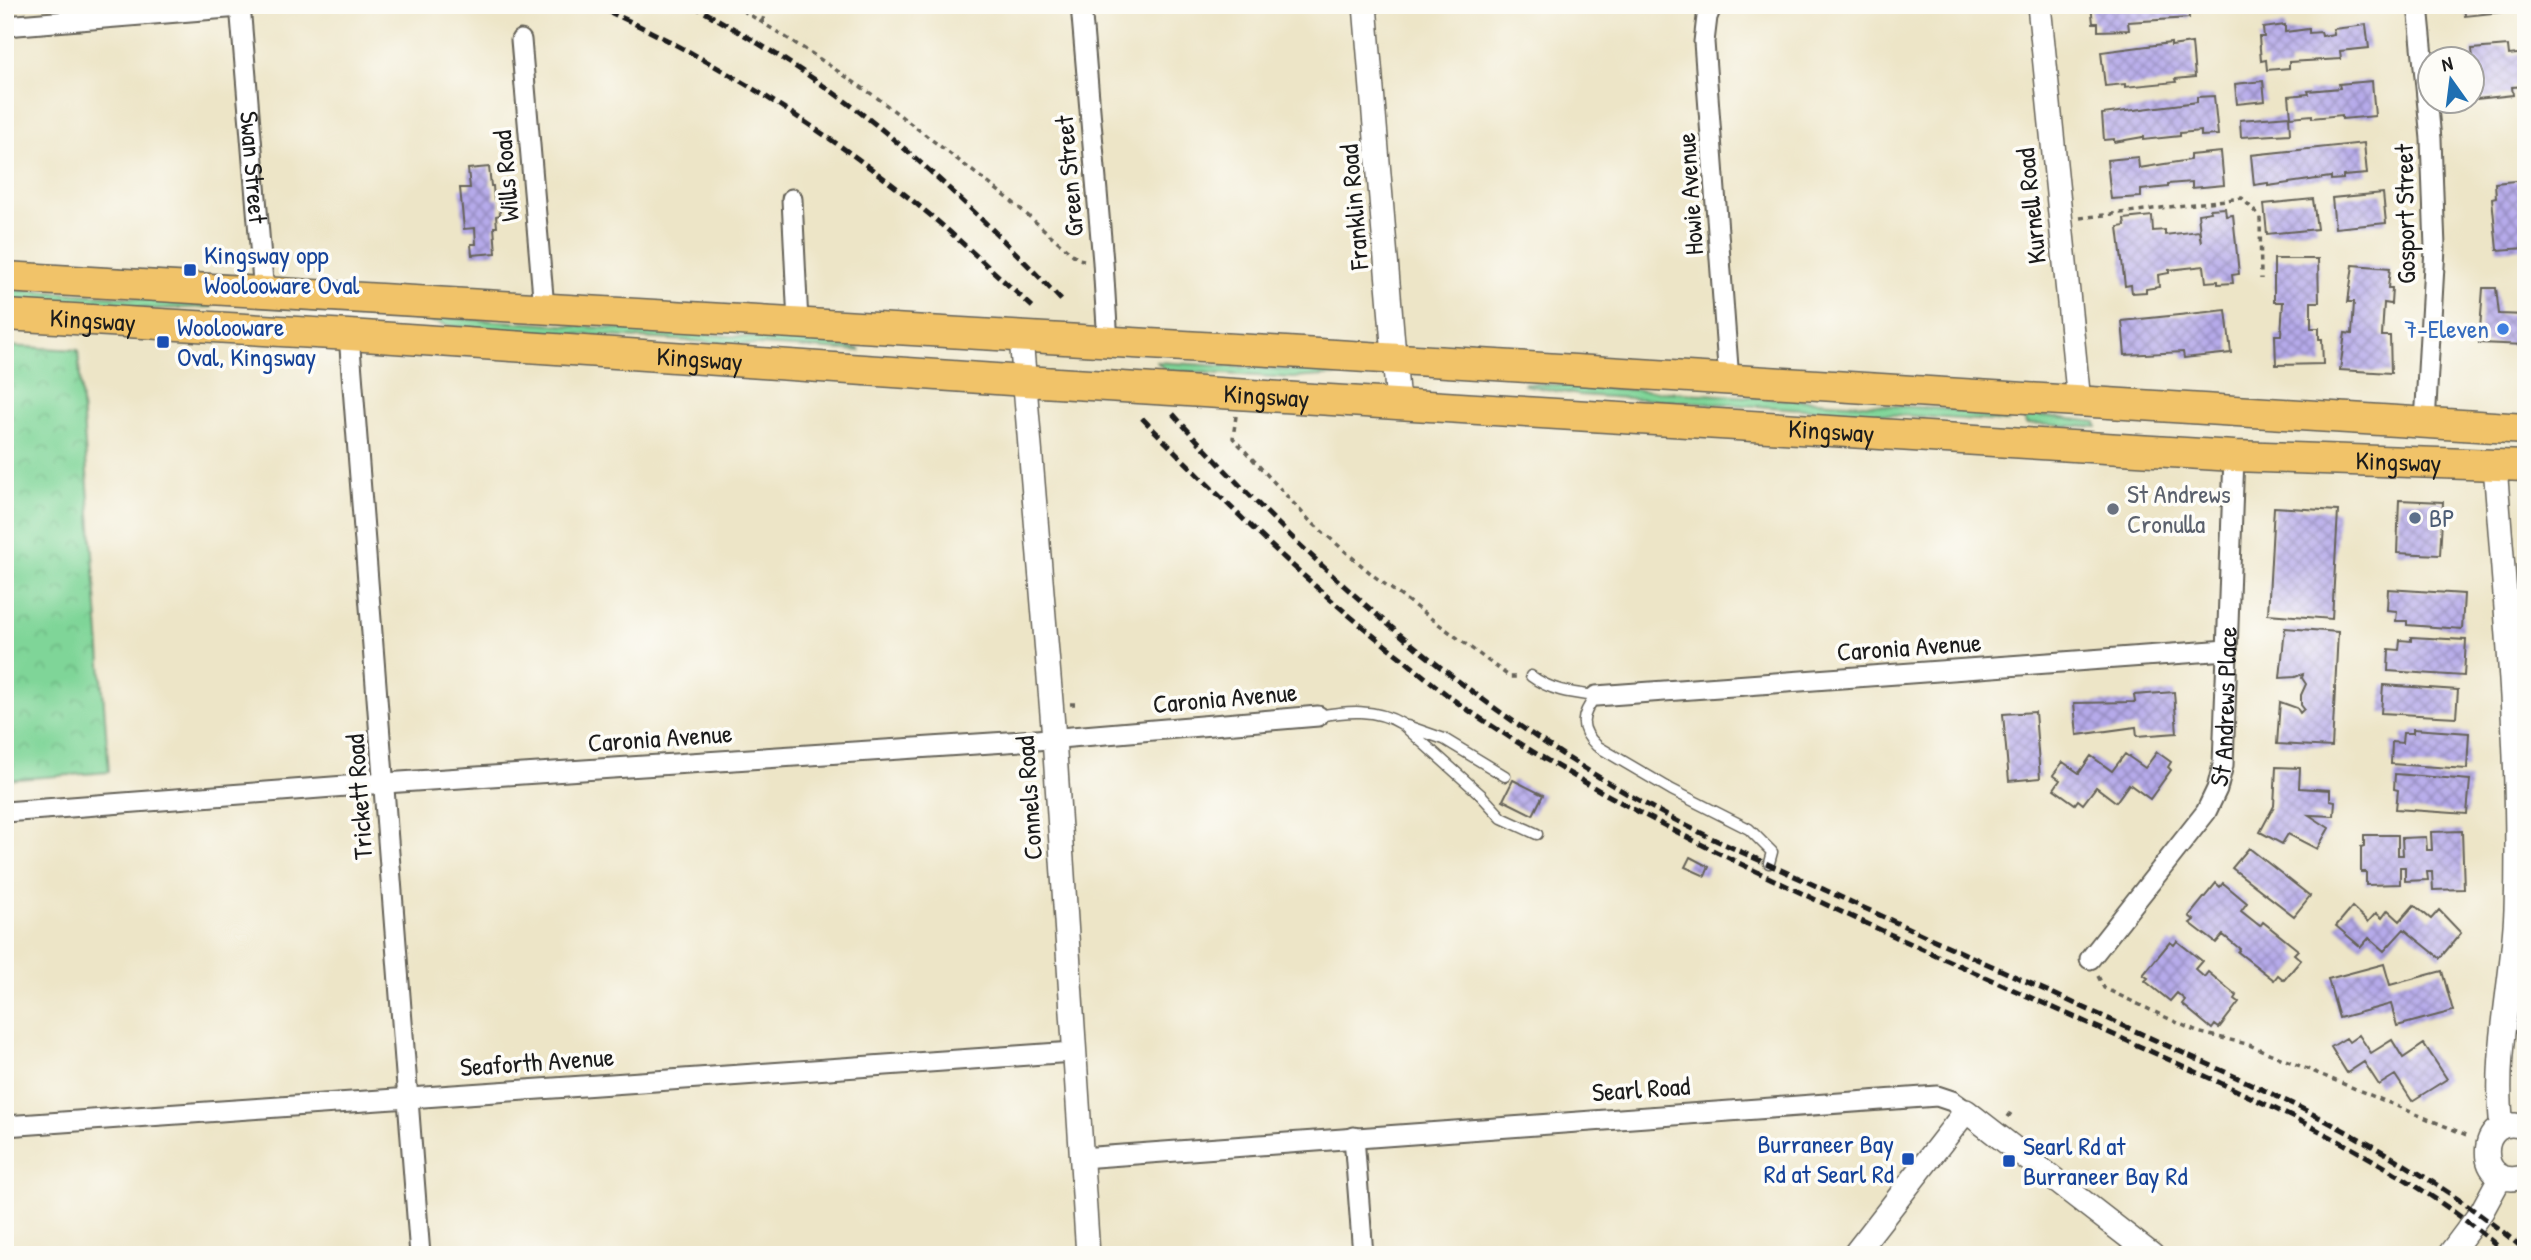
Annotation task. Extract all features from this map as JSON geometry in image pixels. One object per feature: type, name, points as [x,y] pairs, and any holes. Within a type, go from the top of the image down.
[{"type":"main road","name":"Kingsway","points":[[5,278],[544,308],[2526,429]]},
{"type":"main road","name":"Swan Street","points":[[264,294],[264,330]]},
{"type":"main road","name":"Kingsway","points":[[5,315],[2234,456],[2526,466]]},
{"type":"main road","name":"St Andrews Place","points":[[2234,456],[2237,413]]},
{"type":"main road","points":[[2494,427],[2495,465]]},
{"type":"street","name":"Green Street","points":[[1081,5],[1108,343]]},
{"type":"street","name":"Franklin Road","points":[[1365,5],[1398,404]]},
{"type":"street","name":"Howie Avenue","points":[[1712,5],[1707,17],[1704,42],[1729,381]]},
{"type":"street","name":"Kurnell Road","points":[[2039,5],[2078,402]]},
{"type":"street","name":"Gosport Street","points":[[2418,5],[2431,139],[2435,248],[2425,423]]},
{"type":"street","points":[[5,26],[240,6]]},
{"type":"street","name":"Swan Street","points":[[240,6],[264,294]]},
{"type":"street","name":"Wills Road","points":[[521,40],[544,308]]},
{"type":"street","points":[[792,200],[797,324]]},
{"type":"street","name":"Trickett Road","points":[[349,335],[420,1255]]},
{"type":"street","name":"Connels Road","points":[[1020,337],[1054,738],[1088,1255]]},
{"type":"street","name":"St Andrews Place","points":[[2090,959],[2206,812],[2217,789],[2223,765],[2234,456]]},
{"type":"street","points":[[2495,465],[2515,597],[2513,723],[2516,913],[2499,1084],[2502,1127]]},
{"type":"street","name":"Caronia Avenue","points":[[1596,696],[2227,650]]},
{"type":"street","name":"Caronia Avenue","points":[[5,812],[385,783],[1054,738],[1318,716]]},
{"type":"street","name":"Seaforth Avenue","points":[[5,1126],[1073,1052]]},
{"type":"street","name":"Searl Road","points":[[1081,1158],[1937,1096],[1952,1101],[1966,1111],[2152,1255]]},
{"type":"street","points":[[1854,1255],[1966,1111]]},
{"type":"street","points":[[2526,1128],[2513,1125],[2502,1127],[2489,1139],[2486,1156],[2489,1164],[2501,1176],[2510,1179],[2526,1176]]},
{"type":"street","points":[[1354,1137],[1363,1255]]},
{"type":"street","points":[[2449,1255],[2487,1203],[2501,1176]]},
{"type":"lane","points":[[1531,676],[1556,690],[1596,696]]},
{"type":"lane","points":[[1596,696],[1586,708],[1583,719],[1588,738],[1672,790],[1749,830],[1772,852],[1769,863]]},
{"type":"lane","points":[[1318,716],[1341,712],[1380,713],[1444,739],[1505,776]]},
{"type":"lane","points":[[1402,724],[1480,794],[1502,818],[1537,834]]},
{"type":"path","points":[[734,5],[876,97],[1009,199],[1078,260],[1103,262]]},
{"type":"path","points":[[762,22],[768,5]]},
{"type":"path","points":[[2060,221],[2242,198],[2260,217],[2261,279]]},
{"type":"path","points":[[1237,414],[1233,438],[1310,521],[1374,576],[1510,677],[1531,676]]},
{"type":"path","points":[[2090,959],[2104,988],[2197,1032],[2248,1044],[2469,1136]]},
{"type":"green space","points":[[5,289],[212,303],[212,307],[151,309],[5,300]]},
{"type":"green space","points":[[402,315],[824,342],[860,351],[455,327]]},
{"type":"green space","points":[[5,346],[78,350],[109,772],[5,780]]},
{"type":"green space","points":[[1157,362],[1338,375],[1293,378],[1191,372],[1165,370]]},
{"type":"green space","points":[[1524,385],[2007,413],[2008,422],[1579,395]]},
{"type":"green space","points":[[2028,414],[2096,422],[2097,427],[2026,424],[2024,417]]},
{"type":"building","points":[[2091,5],[2188,5],[2189,18],[2128,22],[2129,30],[2098,31],[2098,23],[2093,23]]},
{"type":"building","points":[[2464,5],[2500,5],[2501,12],[2465,16]]},
{"type":"building","points":[[2285,25],[2285,32],[2309,29],[2309,33],[2321,32],[2322,36],[2334,34],[2333,29],[2366,25],[2369,48],[2340,51],[2341,59],[2289,62],[2289,68],[2267,70],[2266,60],[2261,61],[2259,37],[2264,37],[2263,28]]},
{"type":"building","points":[[2171,43],[2171,46],[2192,43],[2195,77],[2175,79],[2176,82],[2125,87],[2125,84],[2105,86],[2101,52]]},
{"type":"building","points":[[2508,46],[2509,55],[2526,53],[2526,86],[2512,87],[2513,95],[2486,98],[2486,48]]},
{"type":"building","points":[[2263,81],[2265,101],[2237,104],[2235,84]]},
{"type":"building","points":[[2372,81],[2375,116],[2342,119],[2342,115],[2291,117],[2289,96],[2340,88],[2339,84]]},
{"type":"building","points":[[2214,96],[2218,135],[2201,136],[2201,131],[2143,140],[2143,137],[2114,142],[2114,139],[2104,140],[2102,114],[2197,102],[2197,97]]},
{"type":"building","points":[[2289,116],[2290,134],[2241,137],[2240,120]]},
{"type":"building","points":[[2364,143],[2367,174],[2343,176],[2343,179],[2331,180],[2331,177],[2268,186],[2268,183],[2254,185],[2251,155]]},
{"type":"building","points":[[2221,152],[2224,185],[2192,188],[2192,182],[2168,184],[2168,187],[2141,190],[2141,197],[2111,199],[2107,160],[2138,157],[2139,168],[2190,160],[2190,155]]},
{"type":"building","points":[[489,167],[494,199],[499,199],[500,215],[496,216],[497,227],[494,227],[496,253],[472,255],[471,244],[476,244],[475,228],[464,229],[460,188],[470,188],[468,169]]},
{"type":"building","points":[[2525,180],[2526,248],[2497,250],[2492,198],[2496,197],[2495,183]]},
{"type":"building","points":[[2383,193],[2386,223],[2335,228],[2332,198]]},
{"type":"building","points":[[2313,199],[2317,229],[2267,234],[2264,204]]},
{"type":"building","points":[[2225,208],[2226,216],[2233,215],[2239,274],[2232,275],[2233,283],[2206,282],[2204,266],[2169,270],[2169,273],[2158,275],[2159,287],[2146,289],[2146,292],[2132,293],[2131,285],[2125,286],[2118,227],[2125,226],[2124,219],[2152,216],[2153,231],[2165,230],[2165,235],[2199,231],[2201,243],[2198,214],[2211,212],[2210,209]]},
{"type":"building","points":[[2274,259],[2318,259],[2319,302],[2311,302],[2311,328],[2319,328],[2323,364],[2276,365],[2275,335],[2281,335],[2283,302],[2274,302]]},
{"type":"building","points":[[2353,265],[2390,268],[2388,288],[2392,288],[2391,304],[2384,303],[2382,336],[2390,336],[2391,373],[2340,370],[2345,333],[2352,334],[2354,302],[2348,302]]},
{"type":"building","name":"7-Eleven","points":[[2483,288],[2496,288],[2499,314],[2526,315],[2526,345],[2479,343]]},
{"type":"building","points":[[2226,310],[2231,353],[2184,358],[2183,352],[2125,355],[2122,321]]},
{"type":"building","points":[[2399,500],[2443,502],[2440,555],[2397,553]]},
{"type":"building","points":[[2274,507],[2338,511],[2332,619],[2268,614]]},
{"type":"building","points":[[2388,589],[2464,594],[2462,629],[2407,625],[2407,621],[2396,621],[2397,611],[2387,610]]},
{"type":"building","points":[[2285,628],[2338,632],[2332,747],[2277,744],[2280,702],[2297,708],[2300,713],[2304,709],[2301,695],[2306,684],[2302,678],[2303,674],[2280,678]]},
{"type":"building","points":[[2411,637],[2466,640],[2464,676],[2388,671],[2389,649],[2399,650],[2400,640],[2411,641]]},
{"type":"building","points":[[2383,685],[2458,690],[2456,717],[2381,713]]},
{"type":"building","points":[[2174,692],[2177,733],[2137,736],[2136,727],[2077,735],[2074,703],[2135,702],[2134,695]]},
{"type":"building","points":[[2035,712],[2040,778],[2009,781],[2003,714]]},
{"type":"building","points":[[2413,729],[2469,733],[2467,769],[2391,764],[2392,742],[2402,743],[2403,733],[2413,733]]},
{"type":"building","points":[[2157,752],[2171,762],[2168,767],[2171,770],[2150,799],[2129,784],[2116,802],[2096,787],[2083,804],[2078,800],[2075,804],[2054,789],[2060,780],[2053,775],[2063,762],[2079,773],[2091,756],[2112,771],[2125,754],[2145,768]]},
{"type":"building","points":[[2276,767],[2300,768],[2299,788],[2330,790],[2330,800],[2335,801],[2334,816],[2309,815],[2329,828],[2317,849],[2288,834],[2282,844],[2260,832],[2274,806]]},
{"type":"building","points":[[2395,774],[2470,780],[2467,814],[2396,809],[2398,790],[2394,789]]},
{"type":"building","points":[[1513,780],[1543,795],[1533,815],[1503,800]]},
{"type":"building","points":[[2462,831],[2464,889],[2433,890],[2432,872],[2427,872],[2428,880],[2405,881],[2405,867],[2400,867],[2400,884],[2366,885],[2366,872],[2361,872],[2364,835],[2398,835],[2398,855],[2403,855],[2402,838],[2426,837],[2427,850],[2432,850],[2431,832]]},
{"type":"building","points":[[2249,848],[2310,896],[2294,916],[2232,868]]},
{"type":"building","points":[[1690,857],[1709,867],[1705,876],[1685,867]]},
{"type":"building","points":[[2216,883],[2220,887],[2223,883],[2247,903],[2241,911],[2260,926],[2263,922],[2298,950],[2294,954],[2301,960],[2284,980],[2278,975],[2274,980],[2238,952],[2240,949],[2223,935],[2216,943],[2190,923],[2194,920],[2189,916]]},
{"type":"building","points":[[2414,905],[2431,919],[2439,910],[2461,933],[2440,958],[2404,929],[2384,951],[2369,938],[2361,947],[2336,926],[2352,907],[2368,922],[2376,913],[2382,918],[2388,910],[2400,921]]},
{"type":"building","points":[[2177,941],[2202,961],[2195,969],[2204,977],[2208,972],[2237,996],[2235,999],[2239,1002],[2219,1028],[2215,1025],[2212,1029],[2182,1004],[2185,1000],[2177,993],[2170,1001],[2145,981],[2148,978],[2143,975],[2170,942],[2174,945]]},
{"type":"building","points":[[2384,964],[2390,985],[2442,971],[2453,1011],[2397,1026],[2391,1004],[2339,1018],[2328,979]]},
{"type":"building","points":[[2359,1035],[2371,1053],[2392,1040],[2403,1058],[2424,1044],[2447,1079],[2412,1101],[2395,1075],[2379,1085],[2364,1062],[2347,1073],[2331,1047],[2346,1038],[2349,1042]]},
{"type":"railway","points":[[594,5],[728,74],[816,129],[936,220],[1035,309]]},
{"type":"railway","points":[[692,5],[789,62],[880,128],[974,212],[1062,301]]},
{"type":"railway","points":[[1173,414],[1283,528],[1401,635],[1528,732],[1595,775],[1724,844],[2310,1113],[2444,1189],[2526,1251]]},
{"type":"railway","points":[[1142,418],[1237,513],[1335,603],[1452,698],[1515,741],[1611,797],[1760,873],[2304,1123],[2390,1170],[2431,1196],[2471,1224],[2508,1255]]},
{"type":"place","name":"Kingsway opp Woolooware Oval","points":[[190,270]]},
{"type":"place","name":"7-Eleven","points":[[2503,329]]},
{"type":"place","name":"Woolooware Oval, Kingsway","points":[[163,342]]},
{"type":"place","name":"St Andrews Cronulla","points":[[2113,509]]},
{"type":"place","name":"BP","points":[[2415,518]]},
{"type":"place","name":"Burraneer Bay Rd at Searl Rd","points":[[1908,1159]]},
{"type":"place","name":"Searl Rd at Burraneer Bay Rd","points":[[2009,1161]]}]
